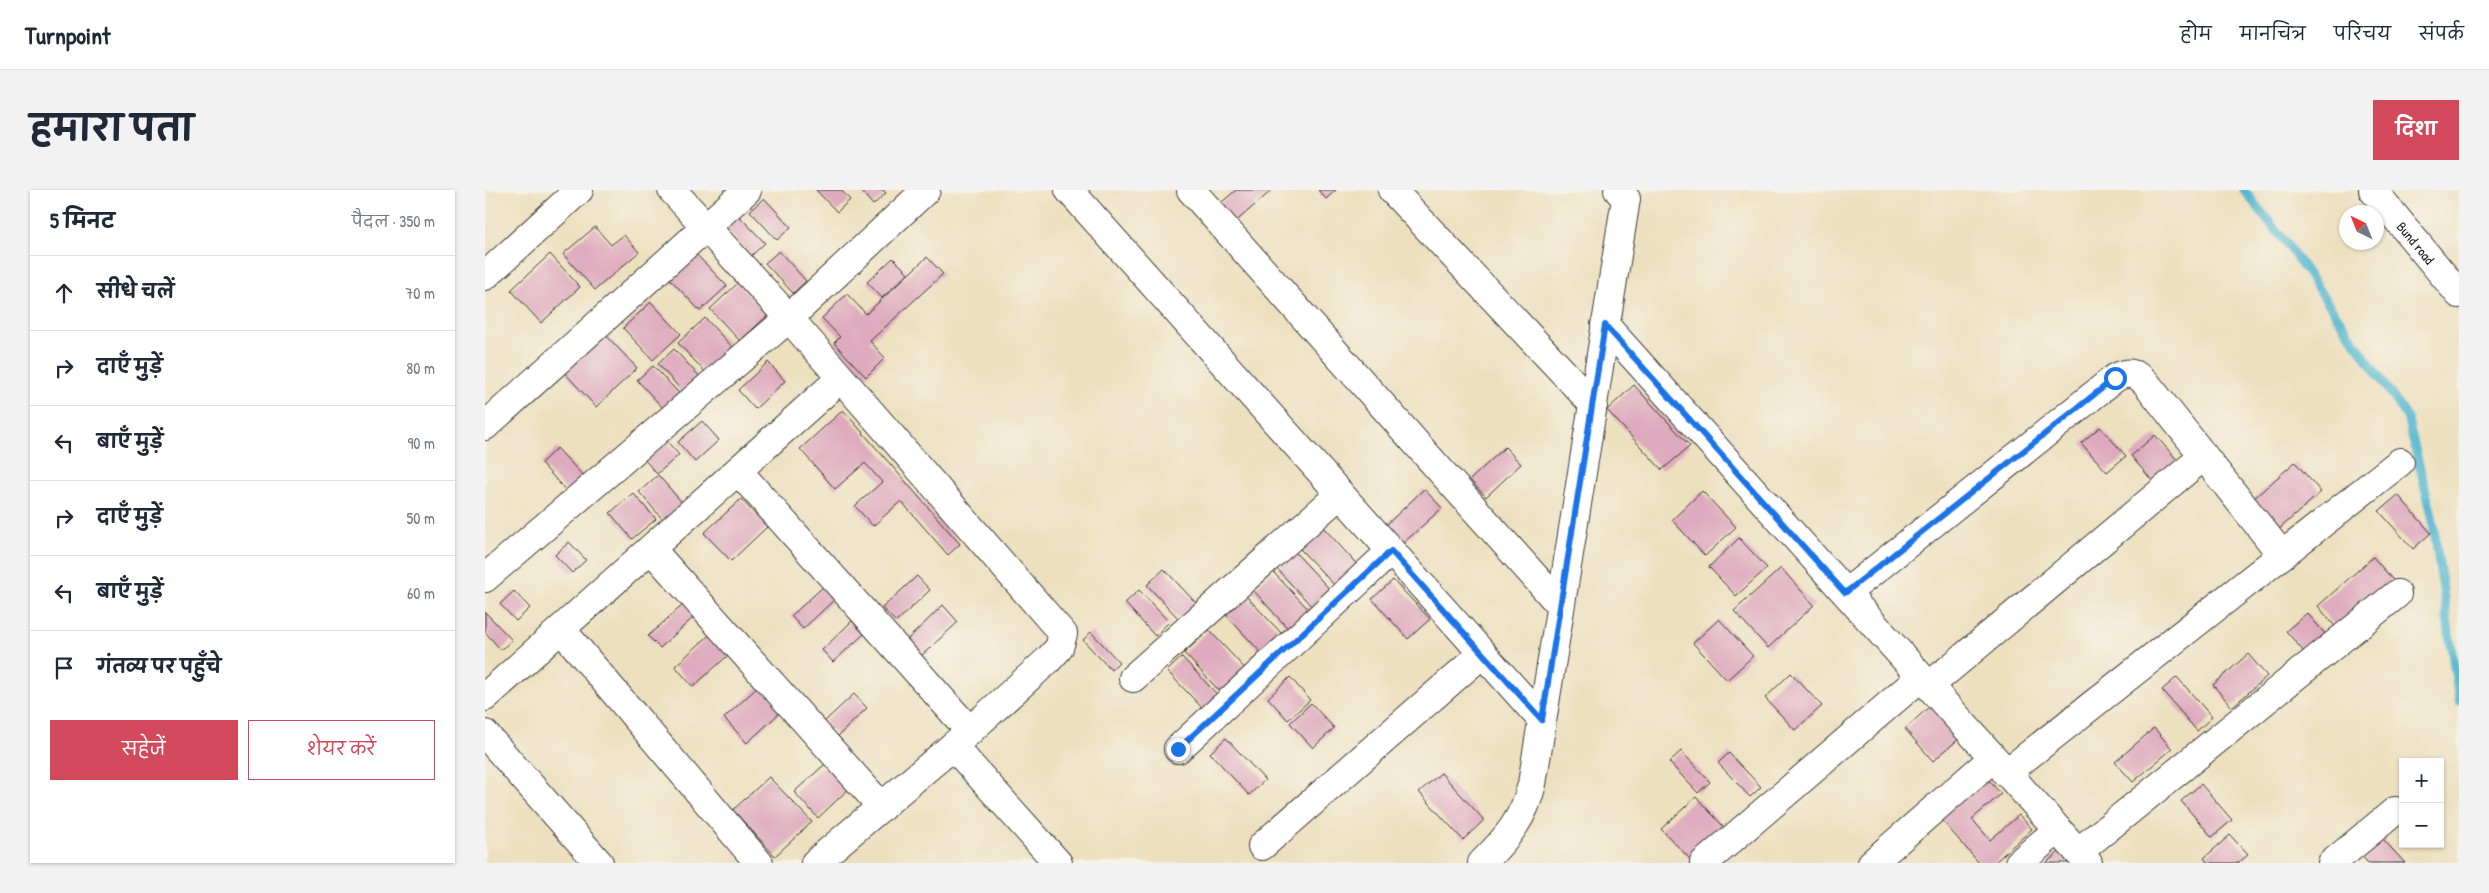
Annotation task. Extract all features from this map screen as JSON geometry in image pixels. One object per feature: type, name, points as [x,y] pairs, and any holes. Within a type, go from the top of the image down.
[{"type":"street","points":[[485,276],[579,190]]},
{"type":"street","points":[[672,190],[789,318],[840,380],[1063,634],[1059,648],[1048,660],[961,739],[815,863]]},
{"type":"street","points":[[485,426],[704,226],[747,190]]},
{"type":"street","points":[[485,578],[789,318],[926,190]]},
{"type":"street","points":[[1069,190],[1542,720]]},
{"type":"street","points":[[1191,190],[1561,605]]},
{"type":"street","points":[[1392,190],[1593,404]]},
{"type":"street","name":"Bund road","points":[[2373,190],[2459,294]]},
{"type":"street","points":[[1482,863],[1513,827],[1527,806],[1593,404],[1624,193]]},
{"type":"street","points":[[1605,325],[2083,858],[2397,594]]},
{"type":"street","points":[[1845,593],[2115,378],[2126,372],[2137,374],[2146,383],[2282,555]]},
{"type":"street","points":[[485,697],[840,380]]},
{"type":"street","points":[[1704,863],[2205,456]]},
{"type":"street","points":[[1872,863],[2282,555],[2400,462]]},
{"type":"street","points":[[738,471],[961,739],[1057,863]]},
{"type":"street","points":[[1133,678],[1340,494]]},
{"type":"street","points":[[651,549],[882,807]]},
{"type":"street","points":[[1178,749],[1391,551]]},
{"type":"street","points":[[561,629],[759,863]]},
{"type":"street","points":[[1262,846],[1482,654]]},
{"type":"street","points":[[485,734],[599,863]]},
{"type":"street","points":[[2332,863],[2395,811]]},
{"type":"street","points":[[2019,863],[2057,830]]},
{"type":"building","points":[[816,190],[841,190],[850,200],[837,212]]},
{"type":"building","points":[[860,190],[883,190],[886,193],[873,205]]},
{"type":"building","points":[[1236,190],[1272,190],[1232,225],[1216,207]]},
{"type":"building","points":[[1318,190],[1336,190],[1326,199]]},
{"type":"building","points":[[764,198],[791,227],[777,240],[750,211]]},
{"type":"building","points":[[739,216],[765,243],[751,256],[726,228]]},
{"type":"building","points":[[595,227],[611,245],[624,235],[639,252],[595,290],[563,254]]},
{"type":"building","points":[[779,251],[806,281],[793,293],[765,263]]},
{"type":"building","points":[[695,253],[727,286],[700,311],[669,278]]},
{"type":"building","points":[[550,254],[580,287],[541,323],[511,290]]},
{"type":"building","points":[[927,257],[943,274],[870,341],[885,358],[866,377],[834,343],[840,337],[822,318],[847,294],[866,314]]},
{"type":"building","points":[[893,258],[908,273],[882,298],[867,282]]},
{"type":"building","points":[[738,283],[768,315],[740,341],[710,309]]},
{"type":"building","points":[[651,302],[681,334],[653,360],[623,328]]},
{"type":"building","points":[[705,318],[735,350],[708,375],[678,343]]},
{"type":"building","points":[[604,333],[637,368],[596,407],[563,371]]},
{"type":"building","points":[[674,349],[700,377],[683,392],[658,364]]},
{"type":"building","points":[[768,362],[785,381],[755,409],[738,390]]},
{"type":"building","points":[[653,366],[679,393],[663,408],[637,380]]},
{"type":"building","points":[[1634,385],[1690,446],[1662,470],[1607,410]]},
{"type":"building","points":[[843,410],[960,544],[948,555],[901,501],[873,526],[855,506],[882,482],[865,463],[835,489],[800,449]]},
{"type":"building","points":[[702,421],[719,440],[695,462],[678,442]]},
{"type":"building","points":[[2100,427],[2126,456],[2107,472],[2081,443]]},
{"type":"building","points":[[2155,435],[2179,462],[2155,484],[2131,456]]},
{"type":"building","points":[[665,439],[679,455],[657,474],[643,458]]},
{"type":"building","points":[[1505,447],[1521,464],[1486,497],[1470,480]]},
{"type":"building","points":[[557,448],[588,481],[571,496],[541,463]]},
{"type":"building","points":[[2295,462],[2321,492],[2278,530],[2252,500]]},
{"type":"building","points":[[658,475],[685,506],[666,523],[639,492]]},
{"type":"building","points":[[1424,489],[1442,508],[1400,546],[1383,528]]},
{"type":"building","points":[[1702,491],[1736,527],[1705,556],[1672,520]]},
{"type":"building","points":[[633,493],[656,519],[632,539],[610,513]]},
{"type":"building","points":[[2398,495],[2431,533],[2413,549],[2379,511]]},
{"type":"building","points":[[741,499],[767,527],[731,561],[704,533]]},
{"type":"building","points":[[1323,527],[1362,570],[1340,591],[1300,549]]},
{"type":"building","points":[[1739,538],[1767,568],[1736,596],[1709,567]]},
{"type":"building","points":[[569,542],[586,560],[572,573],[555,555]]},
{"type":"building","points":[[1295,552],[1334,594],[1316,611],[1277,569]]},
{"type":"building","points":[[2373,557],[2393,580],[2337,629],[2318,606]]},
{"type":"building","points":[[1781,568],[1814,605],[1768,648],[1734,611]]},
{"type":"building","points":[[1164,569],[1196,603],[1179,619],[1147,585]]},
{"type":"building","points":[[1273,572],[1314,615],[1293,634],[1253,590]]},
{"type":"building","points":[[917,576],[930,590],[896,622],[882,608]]},
{"type":"building","points":[[1393,580],[1430,619],[1408,639],[1372,599]]},
{"type":"building","points":[[824,586],[836,598],[803,629],[791,616]]},
{"type":"building","points":[[1139,590],[1169,622],[1155,636],[1125,603]]},
{"type":"building","points":[[514,591],[530,608],[516,621],[500,604]]},
{"type":"building","points":[[1246,596],[1287,639],[1266,658],[1226,615]]},
{"type":"building","points":[[685,603],[696,615],[660,648],[648,636]]},
{"type":"building","points":[[943,605],[958,622],[921,656],[907,640]]},
{"type":"building","points":[[485,612],[512,640],[501,650],[485,632]]},
{"type":"building","points":[[2307,613],[2326,635],[2305,653],[2286,631]]},
{"type":"building","points":[[1719,619],[1753,656],[1727,680],[1693,643]]},
{"type":"building","points":[[852,621],[864,634],[833,662],[822,650]]},
{"type":"building","points":[[716,629],[735,649],[693,687],[675,666]]},
{"type":"building","points":[[1209,630],[1250,674],[1225,697],[1184,653]]},
{"type":"building","points":[[1091,632],[1119,662],[1111,670],[1083,640]]},
{"type":"building","points":[[2248,654],[2267,676],[2232,707],[2213,685]]},
{"type":"building","points":[[1182,657],[1223,701],[1208,714],[1167,671]]},
{"type":"building","points":[[1791,673],[1822,706],[1795,730],[1765,698]]},
{"type":"building","points":[[1290,677],[1310,700],[1288,720],[1268,698]]},
{"type":"building","points":[[2177,677],[2212,717],[2197,731],[2162,690]]},
{"type":"building","points":[[760,685],[783,710],[747,743],[724,718]]},
{"type":"building","points":[[854,694],[867,708],[838,736],[824,722]]},
{"type":"building","points":[[1311,703],[1334,728],[1313,748],[1290,723]]},
{"type":"building","points":[[1932,704],[1961,737],[1933,761],[1905,729]]},
{"type":"building","points":[[2154,728],[2172,749],[2133,782],[2115,762]]},
{"type":"building","points":[[1226,738],[1265,780],[1249,795],[1210,753]]},
{"type":"building","points":[[1681,751],[1710,782],[1698,793],[1669,762]]},
{"type":"building","points":[[1729,753],[1761,787],[1750,797],[1718,763]]},
{"type":"building","points":[[833,757],[856,782],[818,818],[794,792]]},
{"type":"building","points":[[1441,773],[1484,820],[1463,840],[1419,792]]},
{"type":"building","points":[[769,777],[812,822],[775,856],[733,810]]},
{"type":"building","points":[[1986,777],[2001,794],[1972,819],[1990,840],[2019,815],[2032,829],[1994,863],[1979,863],[1939,817]]},
{"type":"building","points":[[2201,784],[2232,820],[2212,837],[2181,801]]},
{"type":"building","points":[[1696,797],[1725,828],[1691,860],[1661,829]]},
{"type":"building","points":[[2230,835],[2248,855],[2238,863],[2208,863],[2204,858]]},
{"type":"building","points":[[2381,837],[2405,863],[2368,863],[2361,855]]},
{"type":"building","points":[[2059,852],[2068,863],[2046,863]]},
{"type":"waterway","points":[[2244,190],[2287,244],[2407,417],[2432,515],[2459,701]]},
{"type":"route","points":[[1178,749],[1391,551],[1542,720],[1605,325],[1845,593],[2115,378]]}]
